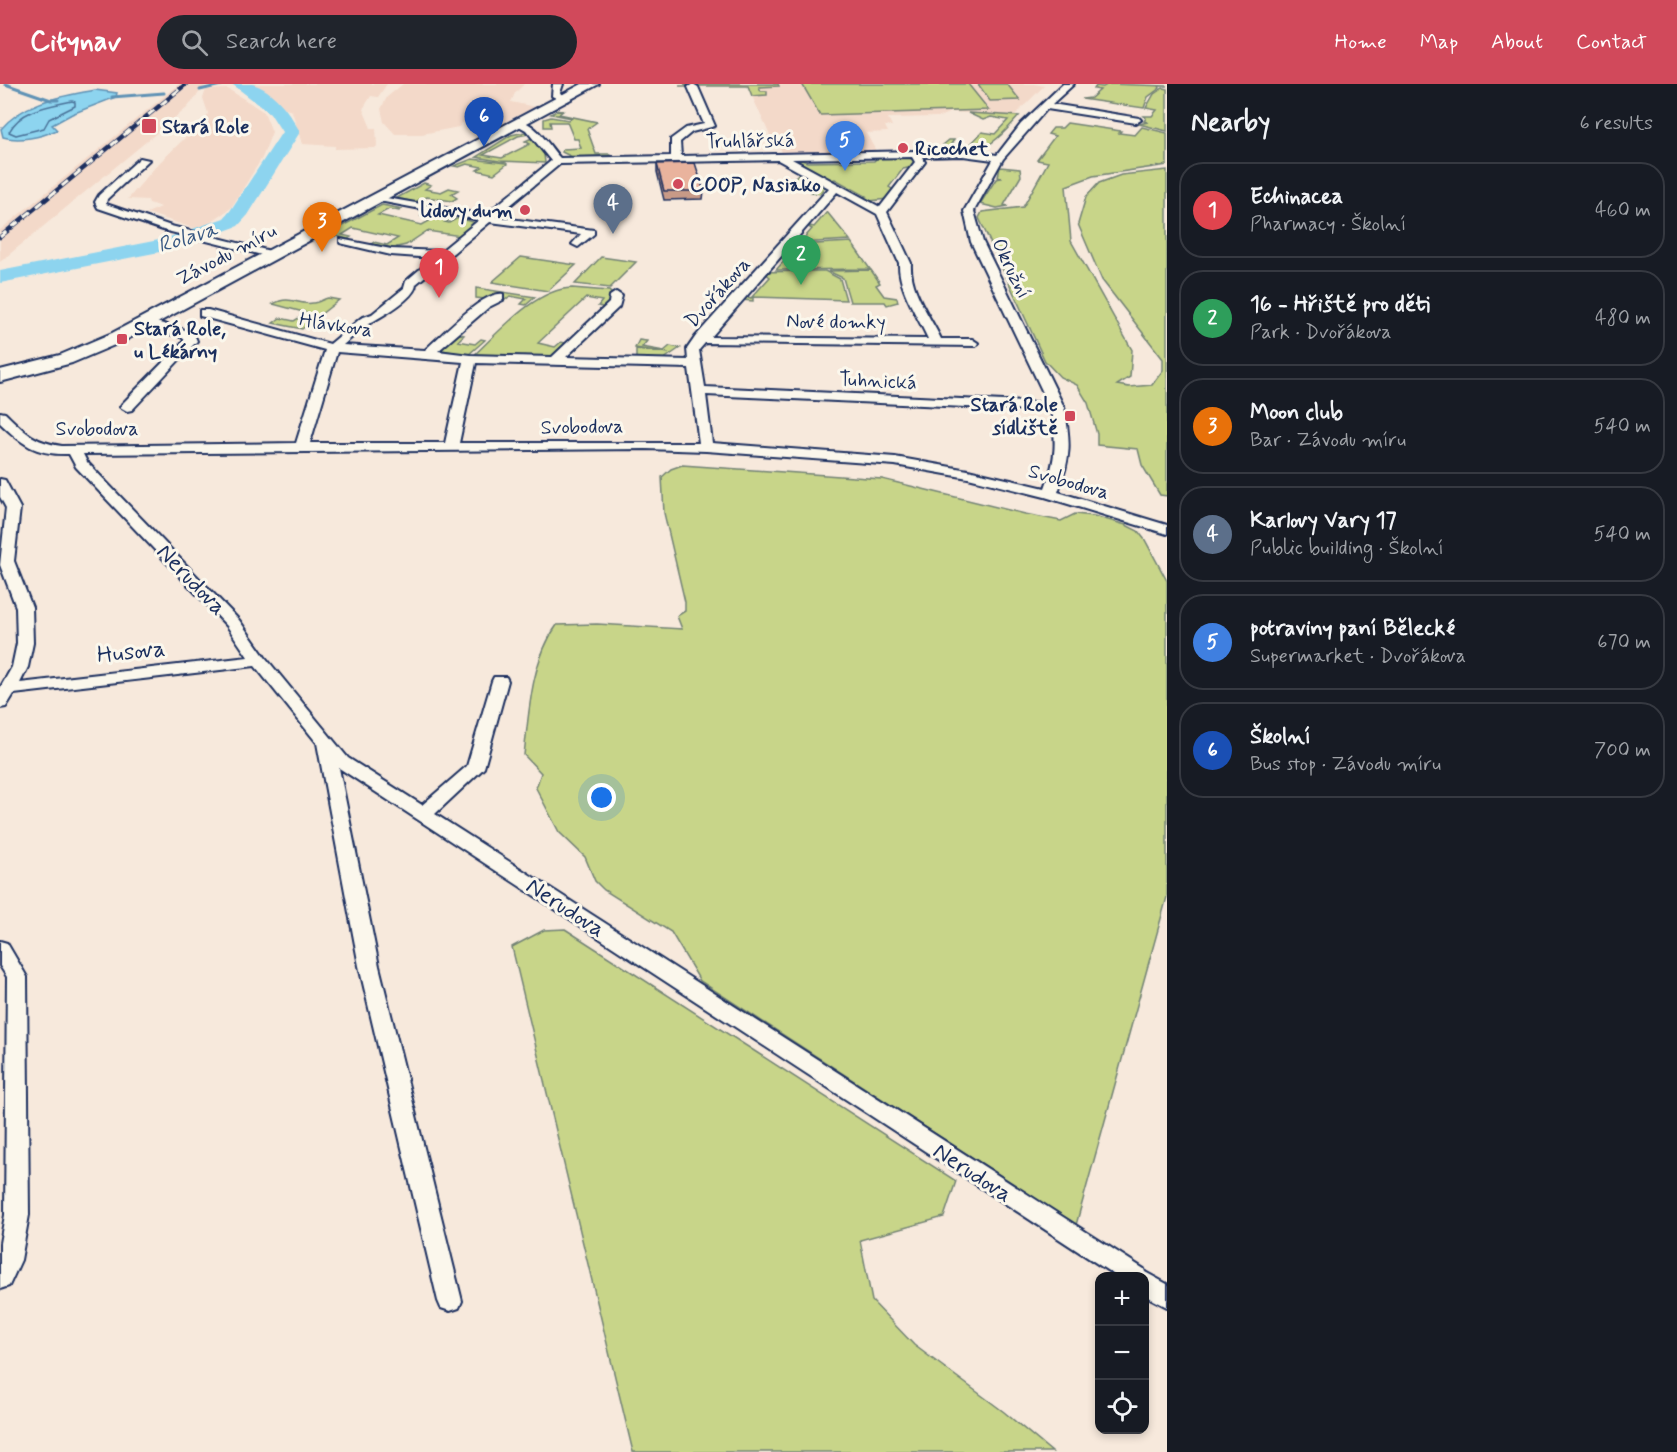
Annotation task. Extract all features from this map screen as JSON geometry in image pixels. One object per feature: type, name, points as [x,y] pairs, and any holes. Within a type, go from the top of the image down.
[{"type":"main road","name":"Závodu míru","points":[[0,376],[82,353],[144,323],[592,84]]},
{"type":"street","points":[[558,84],[555,94],[565,99]]},
{"type":"street","name":"Okružní","points":[[1050,494],[1061,465],[1063,438],[1057,407],[977,242],[969,211],[986,176],[998,158],[1045,106],[1069,84]]},
{"type":"street","points":[[676,160],[675,141],[689,130],[710,126],[693,87]]},
{"type":"street","points":[[1045,106],[1136,120]]},
{"type":"street","points":[[302,446],[332,348],[365,321],[376,317],[410,289],[410,283],[557,161],[529,128],[520,123]]},
{"type":"street","name":"Truhlářská","points":[[557,161],[963,153],[998,158]]},
{"type":"street","points":[[882,212],[920,162],[916,154]]},
{"type":"street","points":[[781,158],[882,212],[904,263],[903,269],[915,303],[924,315],[936,342]]},
{"type":"street","points":[[144,160],[100,202],[108,209],[167,228],[274,255]]},
{"type":"street","points":[[813,175],[832,174]]},
{"type":"street","name":"Dvořákova","points":[[706,447],[693,349],[826,200],[835,187]]},
{"type":"street","points":[[379,198],[488,219],[590,232],[578,244]]},
{"type":"street","points":[[866,203],[890,202]]},
{"type":"street","points":[[344,241],[390,252],[444,255]]},
{"type":"street","points":[[555,361],[615,304],[616,296]]},
{"type":"street","points":[[428,354],[485,304],[499,297]]},
{"type":"street","name":"Hlávkova","points":[[204,313],[332,348],[470,359],[694,364]]},
{"type":"street","points":[[127,407],[191,341],[190,337],[185,334],[144,323]]},
{"type":"street","name":"Nové domky","points":[[700,339],[972,343]]},
{"type":"street","points":[[451,446],[470,359]]},
{"type":"street","name":"Tuhnická","points":[[698,391],[1057,407]]},
{"type":"street","points":[[0,436],[3,418]]},
{"type":"street","name":"Svobodova","points":[[3,418],[34,444],[49,449],[75,451],[302,446],[554,447],[646,444],[895,461],[968,474],[1050,494],[1167,531]]},
{"type":"street","name":"Nerudova","points":[[75,451],[81,464],[233,622],[259,661],[342,762],[1129,1272]]},
{"type":"street","name":"Husova","points":[[0,483],[13,508],[6,561],[24,607],[25,644],[20,667],[5,696]]},
{"type":"street","name":"Husova","points":[[5,696],[259,661]]},
{"type":"street","points":[[423,814],[476,768],[500,681]]},
{"type":"street","points":[[324,741],[369,966],[450,1301]]},
{"type":"street","points":[[0,948],[16,977],[17,1191],[17,1215],[9,1260],[0,1279]]},
{"type":"street","points":[[1149,1285],[1167,1297]]},
{"type":"shaded area","points":[[179,84],[206,84],[187,108],[0,262],[0,230]]},
{"type":"shaded area","points":[[251,84],[387,84],[378,97],[371,96],[363,109],[371,128],[376,128],[377,146],[375,148],[335,149],[335,146],[302,144],[292,111],[283,108],[277,100]]},
{"type":"shaded area","points":[[403,84],[524,84],[515,93],[511,102],[535,107],[499,125],[477,121],[422,134],[395,134],[384,122],[381,109],[387,97]]},
{"type":"shaded area","points":[[778,84],[1034,84],[1044,86],[1014,116],[951,112],[939,117],[888,118],[892,126],[885,126],[888,132],[866,133],[876,151],[782,153],[778,140],[772,140],[752,96],[767,95],[759,87],[778,86]]},
{"type":"shaded area","points":[[228,89],[264,112],[272,132],[262,158],[231,208],[199,230],[147,213],[161,207],[149,203],[148,200],[128,199],[157,165],[189,134],[197,133],[204,125],[208,113],[203,98],[206,90]]},
{"type":"green space","points":[[684,84],[778,84],[779,86],[759,87],[761,91],[767,91],[767,95],[752,96],[748,86]]},
{"type":"green space","points":[[802,84],[968,84],[989,110],[820,115]]},
{"type":"green space","points":[[978,84],[1007,84],[1020,100],[990,101]]},
{"type":"green space","points":[[1108,84],[1167,86],[1159,86],[1160,88],[1148,97],[1144,108],[1082,99],[1091,98],[1100,90],[1094,89],[1096,86],[1103,87]]},
{"type":"green space","points":[[1163,88],[1167,89],[1167,131],[1139,124],[1148,122],[1144,121],[1146,118],[1144,116],[1152,116],[1157,110],[1146,108],[1154,94]]},
{"type":"green space","points":[[558,110],[563,111],[559,114],[597,122],[587,129],[596,154],[610,154],[611,156],[572,157],[562,152],[563,149],[581,148],[578,139],[574,139],[567,122],[550,122],[551,127],[544,127],[544,119],[551,117],[569,120],[572,118],[551,114]]},
{"type":"green space","points":[[968,113],[1019,116],[996,140],[979,150],[969,152],[946,148],[943,145],[949,140],[954,140],[951,144],[968,147],[982,132],[995,134],[1008,120],[991,117],[983,120]]},
{"type":"green space","points":[[1067,123],[1135,135],[1142,127],[1167,133],[1167,165],[1093,176],[1066,186],[1071,241],[1132,350],[1130,377],[1117,385],[1129,387],[1152,385],[1163,370],[1163,359],[1102,280],[1078,224],[1086,197],[1099,183],[1121,175],[1167,170],[1167,496],[1160,495],[1142,465],[1138,449],[1097,445],[1097,434],[1088,403],[1077,385],[1060,377],[1045,361],[979,218],[982,212],[1023,207],[1048,162],[1037,160],[1055,136],[1048,134],[1053,128],[1062,128]]},
{"type":"green space","points":[[525,132],[528,134],[518,136],[483,155],[502,158],[530,144],[525,141],[532,138],[544,154],[545,163],[499,161],[476,157],[511,135]]},
{"type":"green space","points":[[878,157],[907,157],[916,161],[913,167],[903,169],[889,187],[895,191],[888,199],[869,201],[860,198],[866,196],[835,179],[828,181],[792,161],[799,159],[807,162],[874,161]]},
{"type":"green space","points":[[472,159],[507,164],[494,174],[477,170],[482,167],[467,164],[454,166]]},
{"type":"green space","points":[[1000,167],[1020,169],[1021,176],[1004,205],[1008,206],[997,208],[980,204],[996,179],[1001,178],[998,177]]},
{"type":"green space","points":[[800,172],[825,186],[820,194],[811,192],[813,188],[795,186],[791,190],[784,189]]},
{"type":"green space","points":[[424,183],[431,185],[425,189],[441,192],[449,188],[458,190],[451,194],[457,198],[452,201],[427,197],[414,202],[397,198]]},
{"type":"green space","points":[[382,205],[402,209],[399,211],[389,209],[378,215],[422,225],[433,219],[421,216],[425,213],[453,219],[445,222],[449,223],[458,218],[477,223],[461,236],[427,231],[406,245],[397,247],[399,249],[371,244],[374,242],[387,245],[398,238],[353,228],[342,235],[351,237],[348,239],[327,234]]},
{"type":"green space","points":[[827,212],[850,240],[800,243],[812,229],[805,225],[814,227]]},
{"type":"green space","points":[[851,242],[870,269],[776,270],[798,245]]},
{"type":"green space","points":[[521,257],[576,265],[548,291],[492,282]]},
{"type":"green space","points":[[601,257],[636,262],[610,288],[575,284]]},
{"type":"green space","points":[[871,270],[880,283],[876,285],[884,296],[897,298],[898,302],[887,305],[885,302],[850,302],[843,278],[828,271]]},
{"type":"green space","points":[[800,271],[804,276],[803,271],[825,271],[840,279],[846,300],[753,297],[753,301],[741,300],[743,295],[751,298],[770,277],[764,272]]},
{"type":"green space","points":[[476,288],[535,297],[526,305],[521,304],[526,299],[510,296],[504,301],[476,298]]},
{"type":"green space","points":[[572,288],[609,291],[612,294],[606,308],[598,306],[602,301],[586,298],[538,343],[555,347],[561,342],[570,344],[556,355],[549,358],[473,356],[518,313],[531,304],[558,290]]},
{"type":"green space","points":[[328,298],[339,300],[302,329],[273,323],[280,318],[294,321],[307,313],[273,304],[279,301],[315,303]]},
{"type":"green space","points":[[456,333],[464,335],[458,341],[475,344],[481,339],[485,340],[468,355],[442,350],[441,348]]},
{"type":"green space","points":[[639,340],[647,341],[642,347],[664,351],[670,346],[680,348],[661,361],[636,361],[636,349],[669,353],[635,348]]},
{"type":"green space","points":[[682,465],[882,479],[1061,521],[1075,514],[1094,516],[1126,525],[1138,531],[1167,581],[1167,897],[1076,1225],[700,981],[671,932],[604,890],[595,881],[585,857],[559,832],[536,788],[541,773],[524,755],[530,704],[536,671],[548,639],[557,625],[597,624],[682,629],[677,616],[685,611],[685,602],[664,513],[662,477],[671,469]]},
{"type":"green space","points":[[565,929],[956,1181],[944,1217],[860,1240],[872,1301],[914,1345],[1004,1412],[1052,1452],[633,1452],[512,947],[544,930]]},
{"type":"water","points":[[95,90],[117,93],[116,97],[72,114],[52,125],[57,130],[51,133],[23,139],[3,137],[1,129],[10,120],[32,106],[56,98]]},
{"type":"building","name":"COOP, Nasiako","points":[[695,163],[704,191],[664,191],[657,164]]},
{"type":"waterway","points":[[5,84],[51,100],[58,100]]},
{"type":"waterway","points":[[200,90],[225,84]]},
{"type":"waterway","name":"Rolava","points":[[0,277],[168,245],[231,222],[238,215],[291,132],[277,109],[264,98],[240,84]]},
{"type":"waterway","points":[[112,97],[164,93]]},
{"type":"railway","points":[[0,237],[186,84]]},
{"type":"place","name":"Stará Role","points":[[149,126]]},
{"type":"place","name":"Školní","points":[[484,147]]},
{"type":"place","name":"Ricochet","points":[[903,148]]},
{"type":"place","name":"potraviny paní Bělecké","points":[[845,171]]},
{"type":"place","name":"COOP, Nasiako","points":[[678,184]]},
{"type":"place","name":"lidovy dum","points":[[525,210]]},
{"type":"place","name":"Karlovy Vary 17","points":[[613,234]]},
{"type":"place","name":"Moon club","points":[[322,252]]},
{"type":"place","name":"16 - Hřiště pro děti","points":[[801,285]]},
{"type":"place","name":"Echinacea","points":[[439,298]]},
{"type":"place","name":"Stará Role, u Lékárny","points":[[122,339]]},
{"type":"place","name":"Stará Role sídliště","points":[[1070,416]]}]
